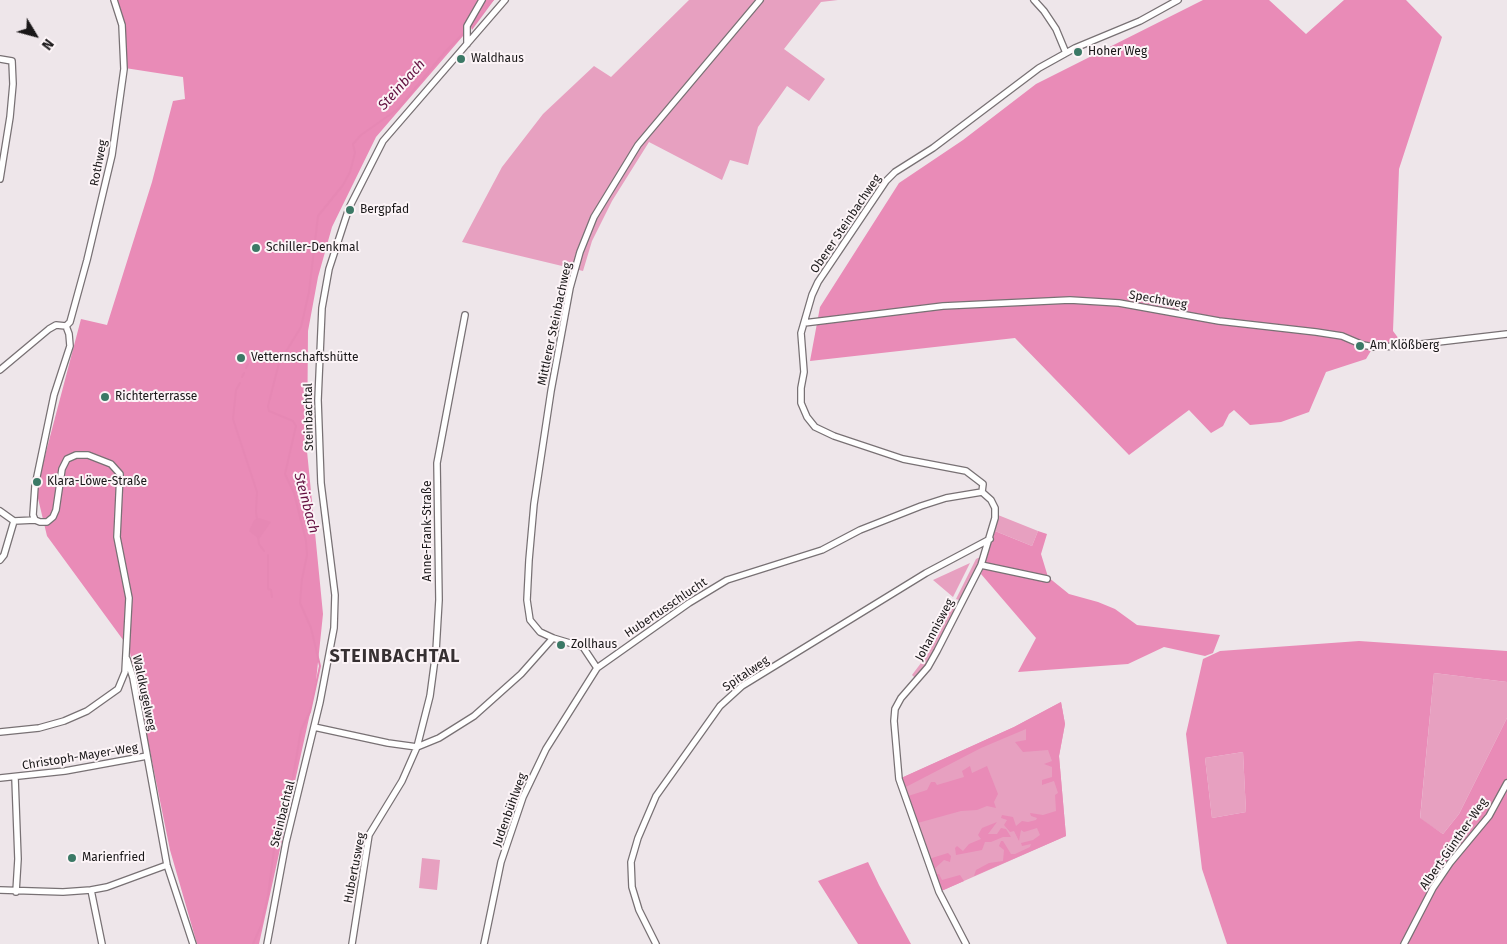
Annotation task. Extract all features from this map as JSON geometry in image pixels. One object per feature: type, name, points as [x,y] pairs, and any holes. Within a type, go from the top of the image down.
[{"type":"street","name":"Rothweg","points":[[66,326],[70,322],[87,260],[112,155],[124,69],[122,24],[114,0]]},
{"type":"street","points":[[467,44],[467,26],[482,0]]},
{"type":"street","name":"Steinbachtal","points":[[267,944],[286,842],[314,727],[334,628],[335,595],[321,483],[318,400],[322,308],[330,269],[349,208],[383,141],[505,0]]},
{"type":"street","name":"Mittlerer Steinbachweg","points":[[553,638],[540,632],[530,620],[527,600],[529,560],[537,484],[551,391],[570,288],[580,252],[594,217],[638,146],[760,0]]},
{"type":"street","points":[[1034,0],[1056,29],[1066,52]]},
{"type":"street","name":"Oberer Steinbachweg","points":[[982,492],[983,484],[966,472],[903,459],[834,436],[815,427],[807,417],[802,403],[800,388],[804,372],[801,341],[804,323],[818,282],[890,176],[933,148],[1039,68],[1066,52],[1140,21],[1178,0]]},
{"type":"street","points":[[0,59],[12,61],[13,84],[10,117],[0,179]]},
{"type":"street","name":"Spechtweg","points":[[804,323],[943,306],[1070,300],[1119,303],[1219,320],[1342,336],[1363,346],[1374,347],[1404,346],[1507,334]]},
{"type":"street","name":"Anne-Frank-Straße","points":[[417,747],[430,696],[436,651],[438,600],[437,463],[465,315]]},
{"type":"street","points":[[0,370],[49,329],[56,325],[66,326],[70,334],[70,346],[54,395],[37,474],[32,510],[35,520],[14,521],[0,511]]},
{"type":"street","name":"Waldkugelweg","points":[[35,520],[47,522],[53,517],[56,510],[59,481],[67,459],[76,455],[88,456],[110,464],[120,474],[117,537],[129,598],[125,655],[133,678],[167,865],[193,944]]},
{"type":"street","name":"Johannisweg","points":[[966,944],[939,892],[899,779],[894,721],[895,708],[901,698],[928,667],[981,566],[995,518],[995,508],[991,500],[982,492]]},
{"type":"street","name":"Hubertusschlucht","points":[[596,666],[689,603],[727,580],[822,550],[860,530],[921,506],[946,498],[982,492]]},
{"type":"street","points":[[0,560],[4,555],[14,521]]},
{"type":"street","name":"Spitalweg","points":[[656,944],[639,910],[632,887],[631,862],[638,838],[656,796],[720,706],[742,686],[926,573],[990,539]]},
{"type":"street","points":[[981,566],[1047,579]]},
{"type":"street","points":[[314,727],[388,743],[417,747],[439,738],[474,716],[521,674],[553,638],[583,647],[589,652],[596,666]]},
{"type":"street","points":[[0,732],[40,728],[64,721],[99,704],[118,689],[122,682],[125,655]]},
{"type":"street","name":"Judenbühlweg","points":[[484,944],[501,862],[523,797],[546,748],[596,666]]},
{"type":"street","name":"Hubertusweg","points":[[352,944],[369,835],[394,798],[417,747]]},
{"type":"street","name":"Christoph-Mayer-Weg","points":[[0,778],[16,778],[147,756]]},
{"type":"street","name":"Christoph-Mayer-Weg","points":[[16,778],[18,859],[16,892]]},
{"type":"street","name":"Albert-Günther-Weg","points":[[1404,944],[1433,888],[1450,863],[1488,816],[1507,783]]},
{"type":"street","points":[[0,890],[16,892],[91,890],[107,887],[167,865]]},
{"type":"street","points":[[91,890],[102,944]]},
{"type":"shaded area","points":[[116,0],[494,0],[376,137],[332,227],[318,277],[308,331],[307,451],[323,614],[315,691],[259,944],[197,944],[170,850],[129,648],[47,536],[36,490],[81,319],[107,325],[152,182],[173,101],[185,99],[183,77],[125,68],[123,24]]},
{"type":"shaded area","points":[[489,0],[494,0],[472,30],[470,25],[485,10]]},
{"type":"shaded area","points":[[689,0],[838,0],[821,2],[784,49],[825,79],[809,101],[787,86],[758,127],[748,165],[730,160],[722,180],[649,142],[612,201],[592,241],[583,271],[462,242],[502,167],[543,114],[594,66],[611,77]]},
{"type":"shaded area","points":[[1203,0],[1269,0],[1306,34],[1344,0],[1406,0],[1442,37],[1399,169],[1393,331],[1402,343],[1375,344],[1366,359],[1326,372],[1309,412],[1281,422],[1250,425],[1234,410],[1229,414],[1223,426],[1211,433],[1189,410],[1129,455],[1015,338],[810,361],[820,307],[899,183],[963,140],[1036,84]]},
{"type":"shaded area","points":[[998,515],[1038,531],[1032,546],[995,531]]},
{"type":"shaded area","points":[[259,518],[271,522],[259,539],[249,531],[254,520]]},
{"type":"shaded area","points":[[995,531],[1032,546],[1038,531],[1047,534],[1041,554],[1048,577],[1069,594],[1115,609],[1137,625],[1220,635],[1213,653],[1205,656],[1164,647],[1128,664],[1018,672],[1036,638],[981,574]]},
{"type":"shaded area","points":[[982,556],[959,600],[956,599],[976,559]]},
{"type":"shaded area","points":[[970,563],[953,597],[933,580]]},
{"type":"shaded area","points":[[952,603],[956,613],[937,651],[916,679],[912,675],[924,659]]},
{"type":"shaded area","points":[[1359,641],[1507,651],[1507,682],[1434,673],[1420,818],[1443,834],[1459,814],[1507,718],[1507,944],[1227,944],[1202,869],[1186,734],[1203,659],[1220,651]],"holes":[[[1243,752],[1246,812],[1212,818],[1205,758]]]},
{"type":"shaded area","points":[[1434,673],[1507,682],[1507,718],[1459,814],[1443,834],[1420,819]]},
{"type":"shaded area","points":[[1061,702],[1065,724],[1059,756],[1066,836],[939,892],[899,779],[1014,727]]},
{"type":"shaded area","points":[[1061,702],[1065,724],[1059,756],[1066,836],[974,876],[976,870],[989,863],[1003,861],[1004,850],[999,846],[1001,841],[1003,841],[1011,854],[1015,854],[1030,847],[1031,844],[1022,846],[1021,843],[1033,840],[1040,835],[1037,828],[1024,832],[1021,830],[1019,841],[1014,831],[1010,832],[1004,825],[1007,820],[1001,818],[1002,815],[1013,817],[1016,826],[1022,821],[1036,820],[1037,818],[1031,816],[1030,813],[1043,815],[1056,811],[1055,795],[1058,793],[1054,781],[1042,785],[1042,780],[1052,777],[1052,767],[1044,764],[1052,761],[1048,750],[1023,752],[1015,742],[1026,740],[1026,729],[981,748],[902,789],[899,779],[1014,727]]},
{"type":"shaded area","points":[[1243,752],[1246,812],[1212,818],[1205,758]]},
{"type":"shaded area","points":[[970,766],[972,773],[987,766],[998,794],[994,802],[996,808],[987,806],[977,810],[961,811],[914,824],[905,797],[927,790],[931,782],[935,782],[937,785],[964,777],[962,771]]},
{"type":"shaded area","points":[[997,822],[988,834],[997,834],[1001,828],[1006,829],[1011,837],[1003,837],[991,842],[985,842],[982,850],[956,855],[955,848],[957,846],[963,851],[969,844],[981,839],[978,835],[982,828]]},
{"type":"shaded area","points":[[948,853],[951,856],[950,862],[944,860],[932,871],[929,864],[932,858]]},
{"type":"shaded area","points":[[422,858],[440,860],[437,890],[419,888]]},
{"type":"shaded area","points":[[868,862],[911,944],[858,944],[818,881]]},
{"type":"shaded area","points":[[933,874],[939,874],[942,880],[960,875],[964,881],[939,892]]},
{"type":"waterway","name":"Steinbach","points":[[253,944],[261,926],[268,896],[276,834],[293,777],[301,730],[310,712],[320,666],[311,628],[300,603],[307,555],[306,541],[294,493],[285,474],[296,426],[293,421],[269,411],[268,406],[279,363],[301,327],[309,292],[318,216],[343,185],[350,172],[355,153],[353,144],[361,135],[398,109],[445,52],[465,32]]},
{"type":"waterway","points":[[246,368],[248,364]]},
{"type":"waterway","points":[[242,377],[244,373]]},
{"type":"waterway","points":[[240,383],[236,390],[233,419],[257,492],[257,519]]},
{"type":"waterway","points":[[258,537],[259,544],[264,551]]},
{"type":"waterway","points":[[268,555],[268,589],[271,590],[272,597]]},
{"type":"place","name":"Hoher Weg","points":[[1078,52]]},
{"type":"place","name":"Waldhaus","points":[[461,59]]},
{"type":"place","name":"Bergpfad","points":[[350,210]]},
{"type":"place","name":"Schiller-Denkmal","points":[[256,248]]},
{"type":"place","name":"Am Klößberg","points":[[1360,346]]},
{"type":"place","name":"Vetternschaftshütte","points":[[241,358]]},
{"type":"place","name":"Richterterrasse","points":[[105,397]]},
{"type":"place","name":"Klara-Löwe-Straße","points":[[37,482]]},
{"type":"place","name":"Zollhaus","points":[[561,645]]},
{"type":"place","name":"Marienfried","points":[[72,858]]},
{"type":"district","name":"STEINBACHTAL","points":[[395,657]]}]
